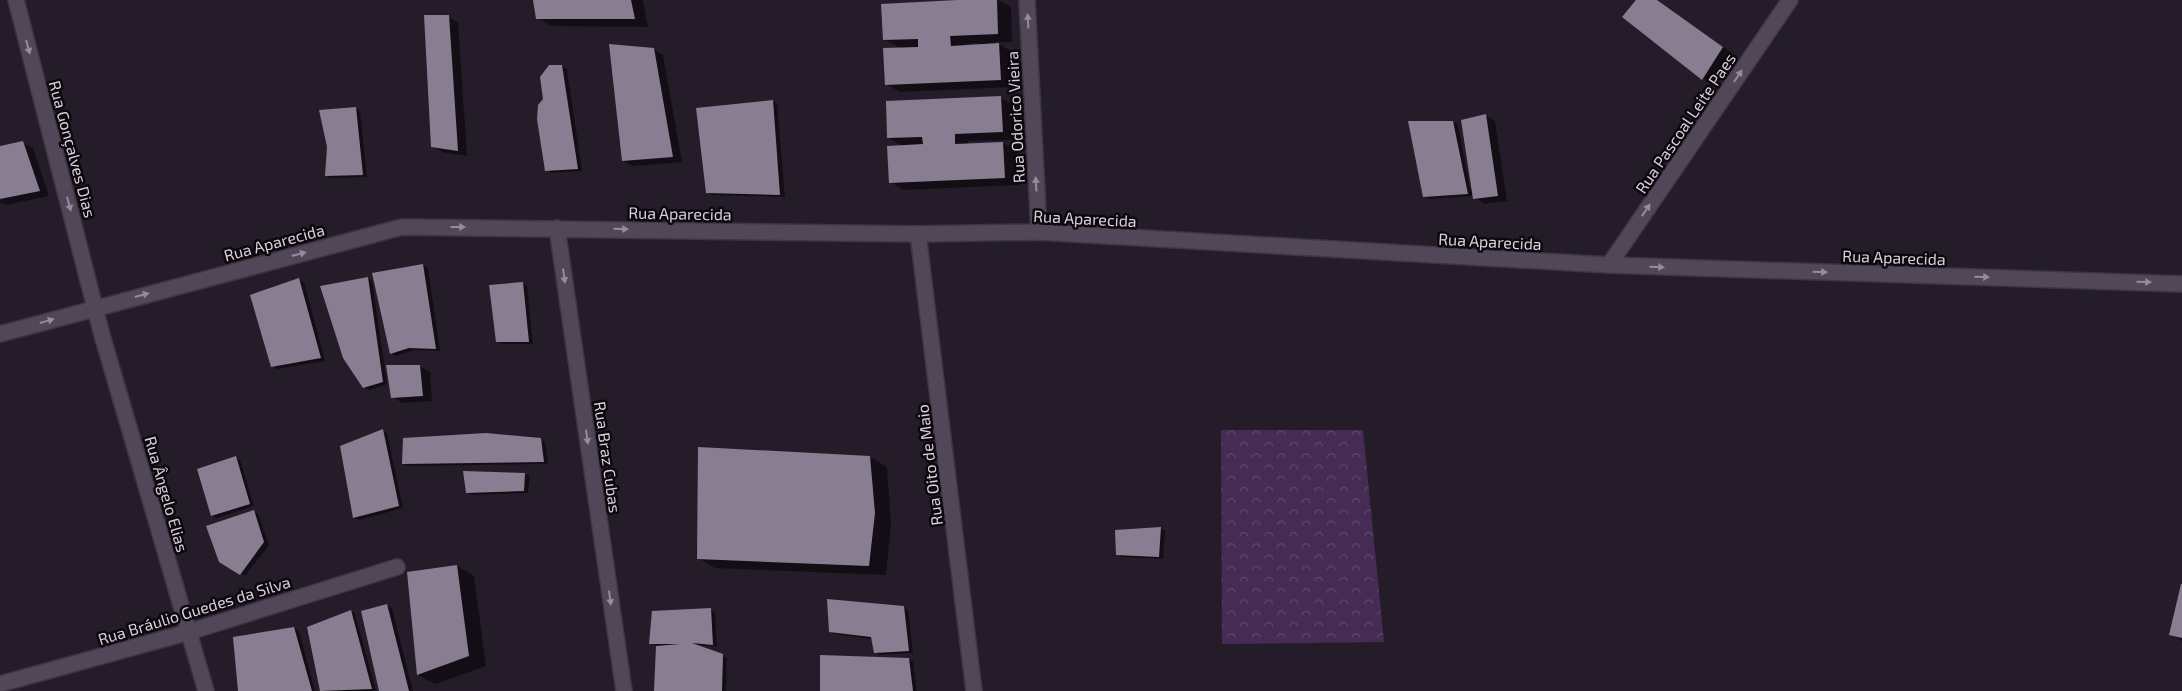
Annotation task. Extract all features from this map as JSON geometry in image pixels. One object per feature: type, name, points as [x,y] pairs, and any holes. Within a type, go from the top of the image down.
[{"type":"street","name":"Rua Gonçalves Dias","points":[[16,0],[95,307]]},
{"type":"street","name":"Rua Odorico Vieira","points":[[1026,0],[1039,232]]},
{"type":"street","name":"Rua Pascoal Leite Paes","points":[[1608,265],[1790,0]]},
{"type":"street","name":"Rua Aparecida","points":[[0,334],[95,307],[402,227],[918,234],[1039,232],[1608,265],[2182,284]]},
{"type":"street","name":"Rua Braz Cubas","points":[[557,228],[624,691]]},
{"type":"street","name":"Rua Oito de Maio","points":[[918,234],[974,691]]},
{"type":"street","name":"Rua Ângelo Elias","points":[[95,307],[206,691]]},
{"type":"street","name":"Rua Bráulio Guedes da Silva","points":[[0,684],[189,632],[397,567]]},
{"type":"green space","points":[[1221,430],[1363,430],[1384,642],[1222,644]]},
{"type":"building","points":[[533,0],[631,0],[635,19],[536,19]]},
{"type":"building","points":[[997,0],[998,34],[950,36],[951,46],[999,43],[1001,80],[885,85],[883,48],[918,47],[918,39],[883,40],[881,4]]},
{"type":"building","points":[[1636,0],[1657,0],[1723,47],[1702,80],[1622,17]]},
{"type":"building","points":[[424,15],[449,15],[458,151],[431,147]]},
{"type":"building","points":[[609,44],[654,48],[673,157],[622,161]]},
{"type":"building","points":[[549,65],[562,65],[578,169],[545,171],[537,119],[538,105],[543,99],[540,77]]},
{"type":"building","points":[[1001,96],[1003,132],[955,134],[955,144],[1003,142],[1005,178],[889,183],[887,146],[923,144],[922,137],[887,138],[886,101]]},
{"type":"building","points":[[773,100],[780,195],[706,193],[696,108]]},
{"type":"building","points":[[356,107],[363,175],[325,176],[327,147],[319,110]]},
{"type":"building","points":[[1486,114],[1498,196],[1473,199],[1461,120]]},
{"type":"building","points":[[1408,121],[1453,121],[1468,194],[1423,197]]},
{"type":"building","points":[[23,141],[40,191],[0,199],[0,146]]},
{"type":"building","points":[[423,264],[436,349],[409,348],[390,354],[372,273]]},
{"type":"building","points":[[368,277],[383,382],[363,388],[343,358],[320,286]]},
{"type":"building","points":[[299,278],[321,358],[271,367],[250,295]]},
{"type":"building","points":[[523,282],[529,342],[496,342],[489,285]]},
{"type":"building","points":[[386,365],[420,365],[423,396],[391,398]]},
{"type":"building","points":[[383,429],[399,506],[353,518],[340,446]]},
{"type":"building","points":[[486,433],[541,438],[544,462],[402,464],[403,438]]},
{"type":"building","points":[[698,447],[870,456],[875,513],[869,566],[697,559]]},
{"type":"building","points":[[236,456],[250,504],[211,516],[197,469]]},
{"type":"building","points":[[463,471],[525,473],[524,491],[466,493]]},
{"type":"building","points":[[254,510],[264,542],[240,575],[219,562],[206,526]]},
{"type":"building","points":[[1161,527],[1159,557],[1116,555],[1115,530]]},
{"type":"building","points":[[457,565],[469,656],[417,675],[407,572]]},
{"type":"building","points":[[2182,584],[2182,638],[2169,635]]},
{"type":"building","points":[[827,599],[904,606],[909,651],[874,653],[871,637],[829,632]]},
{"type":"building","points":[[387,604],[409,691],[379,691],[361,611]]},
{"type":"building","points":[[711,608],[713,645],[692,643],[723,654],[722,691],[654,691],[656,646],[680,644],[649,644],[652,611]]},
{"type":"building","points":[[351,610],[372,689],[320,691],[307,627]]},
{"type":"building","points":[[294,627],[312,691],[238,691],[233,637]]},
{"type":"building","points":[[820,655],[909,658],[913,691],[820,691]]}]
